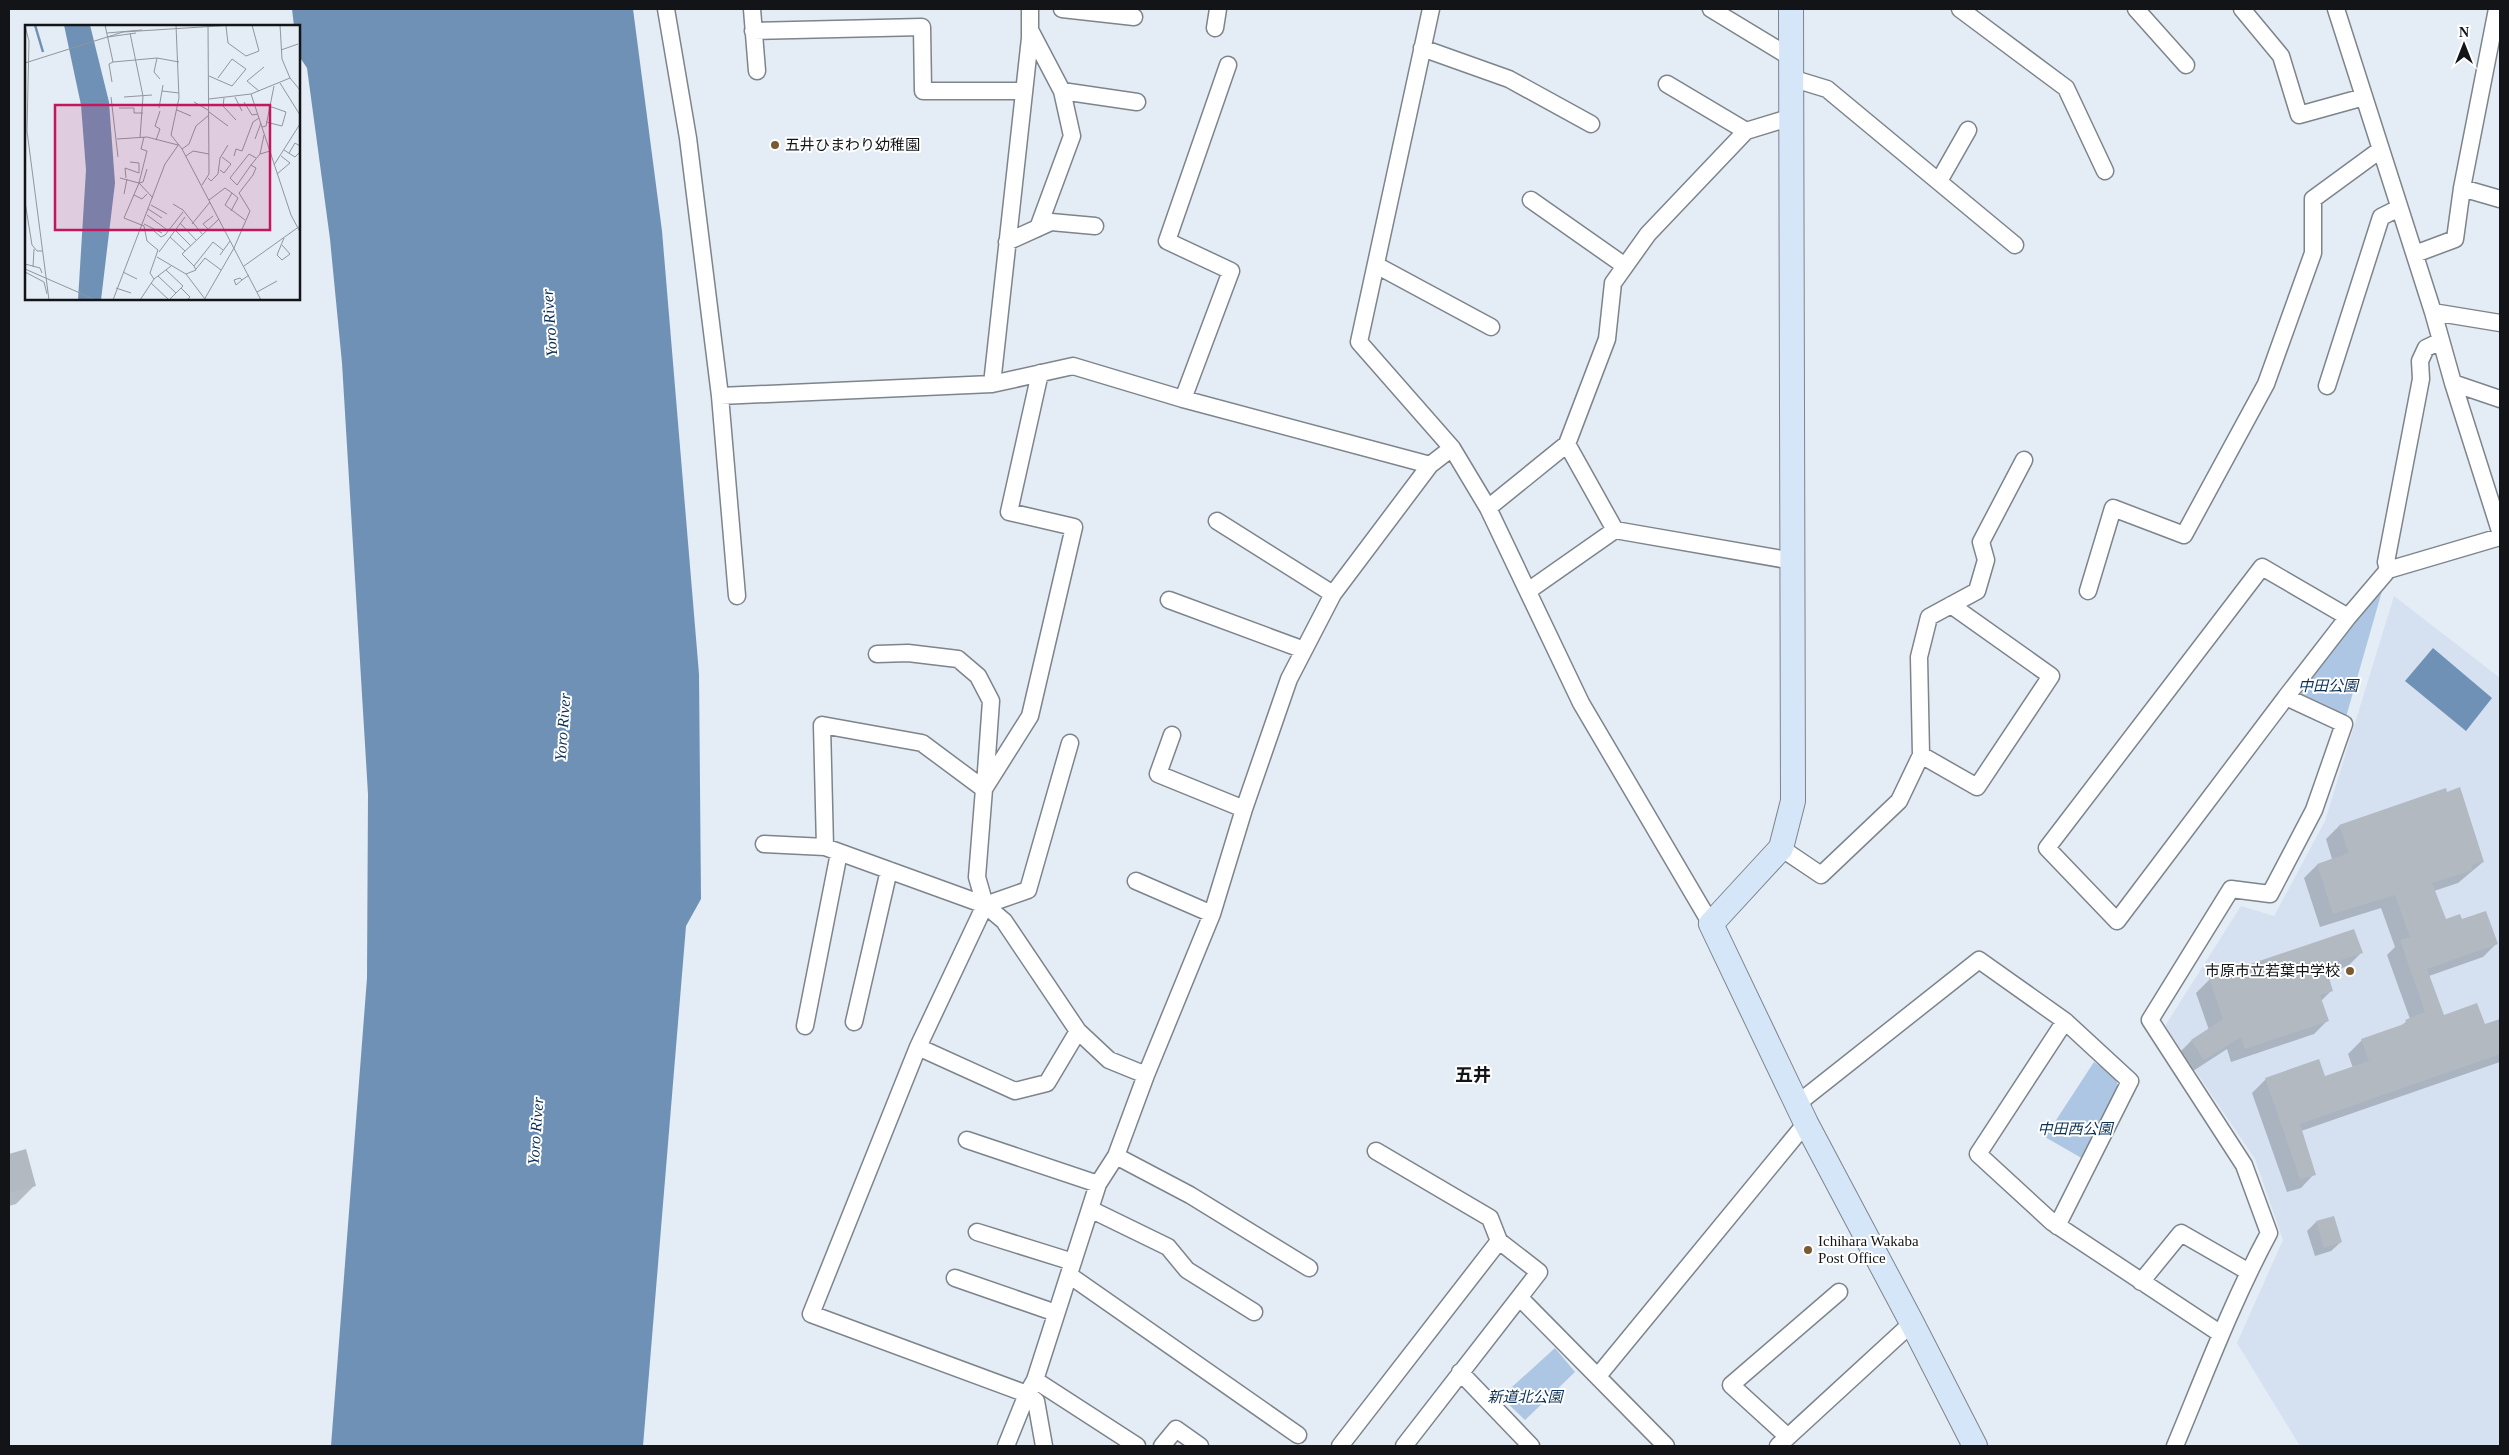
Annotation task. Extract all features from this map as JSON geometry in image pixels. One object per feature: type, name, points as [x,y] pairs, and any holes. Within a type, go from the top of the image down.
[{"type":"street","points":[[666,9],[688,138],[720,396],[737,596]]},
{"type":"street","points":[[752,9],[757,71]]},
{"type":"street","points":[[992,384],[1024,90],[1030,30],[1030,9]]},
{"type":"street","points":[[1062,9],[1134,17]]},
{"type":"street","points":[[1215,28],[1218,9]]},
{"type":"street","points":[[1430,9],[1359,342],[1452,448],[1488,508],[1581,703],[1711,924],[1802,1114],[1975,1446]]},
{"type":"street","points":[[1711,9],[1791,67],[1827,89],[2015,245]]},
{"type":"street","points":[[1711,924],[1781,848],[1793,802],[1791,9]]},
{"type":"street","points":[[1960,9],[2066,88],[2105,171]]},
{"type":"street","points":[[2136,9],[2186,65]]},
{"type":"street","points":[[2242,9],[2281,56],[2299,115],[2364,97]]},
{"type":"street","points":[[2336,9],[2380,150],[2434,312],[2453,383],[2500,531]]},
{"type":"street","points":[[2415,254],[2455,239],[2462,188],[2498,9]]},
{"type":"street","points":[[754,31],[922,27],[923,90],[1024,90]]},
{"type":"street","points":[[1030,30],[1062,91],[1072,136],[1038,228]]},
{"type":"street","points":[[1422,48],[1509,79],[1591,124]]},
{"type":"street","points":[[1183,398],[1231,271],[1167,241],[1228,65]]},
{"type":"street","points":[[1667,84],[1746,131]]},
{"type":"street","points":[[1062,91],[1137,102]]},
{"type":"street","points":[[1488,508],[1567,444],[1607,339],[1613,284],[1648,234],[1746,131],[1792,117]]},
{"type":"street","points":[[1938,182],[1968,130]]},
{"type":"street","points":[[2088,591],[2113,508],[2184,535],[2266,384],[2313,253],[2313,198],[2380,150]]},
{"type":"street","points":[[2462,188],[2500,199]]},
{"type":"street","points":[[1531,200],[1625,266]]},
{"type":"street","points":[[2328,386],[2381,217],[2399,208]]},
{"type":"street","points":[[1007,242],[1051,222],[1095,226]]},
{"type":"street","points":[[1376,265],[1491,327]]},
{"type":"street","points":[[2434,312],[2500,323]]},
{"type":"street","points":[[2388,570],[2386,562],[2421,379],[2420,360],[2426,348],[2441,341]]},
{"type":"street","points":[[720,396],[992,384],[1073,366],[1430,465]]},
{"type":"street","points":[[984,789],[1030,716],[1074,527],[1009,512],[1040,373]]},
{"type":"street","points":[[2453,383],[2500,399]]},
{"type":"street","points":[[1567,444],[1615,530]]},
{"type":"street","points":[[1006,1446],[1026,1394],[1035,1380],[1098,1184],[1116,1156],[1146,1075],[1212,914],[1244,809],[1289,678],[1333,594],[1430,465],[1452,448]]},
{"type":"street","points":[[1781,848],[1821,875],[1899,801],[1921,755],[1919,656],[1929,617],[1977,591],[1986,560],[1981,542],[2024,460]]},
{"type":"street","points":[[1217,522],[1333,594]]},
{"type":"street","points":[[1528,591],[1615,530],[1793,561]]},
{"type":"street","points":[[2348,617],[2262,567],[2047,848],[2117,921],[2286,697],[2348,617],[2388,570],[2500,536]]},
{"type":"street","points":[[1169,600],[1304,650]]},
{"type":"street","points":[[1921,755],[1977,787],[2051,676],[1951,605]]},
{"type":"street","points":[[877,654],[908,653],[958,659],[978,676],[991,700],[977,877],[985,905],[918,1047],[811,1314],[1026,1394],[1036,1401],[1044,1446]]},
{"type":"street","points":[[2175,1446],[2221,1334],[2269,1233],[2244,1165],[2150,1020],[2231,889],[2270,894],[2314,810],[2344,724],[2286,697]]},
{"type":"street","points":[[805,1026],[832,850],[822,725],[922,743],[984,789]]},
{"type":"street","points":[[1172,735],[1158,774],[1244,809]]},
{"type":"street","points":[[985,905],[1028,890],[1070,743]]},
{"type":"street","points":[[764,844],[832,850],[985,905],[1004,921],[1078,1031],[1109,1060],[1146,1075]]},
{"type":"street","points":[[854,1022],[889,870]]},
{"type":"street","points":[[1136,881],[1212,914]]},
{"type":"street","points":[[1598,1376],[1802,1114],[1980,960],[2065,1021],[2130,1081],[2057,1226]]},
{"type":"street","points":[[2065,1021],[1978,1154],[2057,1226],[2221,1334]]},
{"type":"street","points":[[918,1047],[1015,1091],[1047,1083],[1078,1031]]},
{"type":"street","points":[[967,1140],[1098,1184]]},
{"type":"street","points":[[1376,1151],[1490,1218],[1498,1241],[1539,1272],[1404,1446]]},
{"type":"street","points":[[1116,1156],[1190,1195],[1308,1268]]},
{"type":"street","points":[[1090,1209],[1168,1247],[1187,1270],[1254,1312]]},
{"type":"street","points":[[977,1232],[1071,1268],[1298,1435]]},
{"type":"street","points":[[2141,1282],[2181,1233],[2249,1272]]},
{"type":"street","points":[[1340,1446],[1498,1241]]},
{"type":"street","points":[[955,1278],[1056,1313]]},
{"type":"street","points":[[1840,1292],[1731,1385],[1783,1442],[1912,1323]]},
{"type":"street","points":[[1520,1298],[1666,1446]]},
{"type":"street","points":[[1460,1372],[1531,1446]]},
{"type":"street","points":[[1035,1380],[1137,1446]]},
{"type":"street","points":[[1162,1446],[1176,1429],[1200,1446]]},
{"type":"shaded area","name":"市原市立若葉中学校","points":[[2394,596],[2500,678],[2500,1446],[2300,1446],[2237,1343],[2283,1240],[2255,1159],[2165,1026],[2241,906],[2274,916],[2325,821]]},
{"type":"green space","name":"中田公園","points":[[2388,570],[2344,724],[2286,697]]},
{"type":"green space","name":"中田西公園","points":[[2094,1062],[2116,1077],[2118,1089],[2085,1160],[2045,1137]]},
{"type":"green space","name":"新道北公園","points":[[1555,1348],[1575,1372],[1525,1420],[1501,1397]]},
{"type":"water","name":"Yoro River","points":[[292,9],[633,9],[662,231],[699,674],[701,899],[686,926],[643,1446],[331,1446],[367,978],[368,794],[342,363],[330,239],[307,68],[300,58],[300,25],[294,25]]},
{"type":"water","points":[[2433,648],[2492,698],[2466,731],[2405,681]]},
{"type":"building","points":[[2460,787],[2484,862],[2471,865],[2473,870],[2432,883],[2446,919],[2460,914],[2462,919],[2486,911],[2498,944],[2427,969],[2444,1015],[2477,1003],[2485,1024],[2500,1019],[2500,1054],[2300,1124],[2316,1175],[2300,1179],[2265,1078],[2319,1059],[2325,1076],[2369,1061],[2361,1039],[2407,1023],[2405,1020],[2425,1012],[2400,940],[2410,937],[2395,895],[2333,914],[2317,864],[2349,853],[2339,825],[2446,788],[2447,792]]},
{"type":"building","points":[[2354,929],[2363,953],[2325,965],[2333,991],[2320,995],[2329,1021],[2245,1049],[2241,1037],[2204,1060],[2191,1040],[2223,1019],[2209,978]]},
{"type":"building","points":[[26,1149],[36,1186],[9,1193],[9,1154]]},
{"type":"building","points":[[2334,1216],[2342,1242],[2324,1248],[2316,1221]]},
{"type":"place","name":"五井ひまわり幼稚園","points":[[775,145]]},
{"type":"place","name":"市原市立若葉中学校","points":[[2350,971]]},
{"type":"place","name":"Ichihara Wakaba Post Office","points":[[1808,1250]]},
{"type":"district","name":"五井","points":[[1473,1075]]}]
